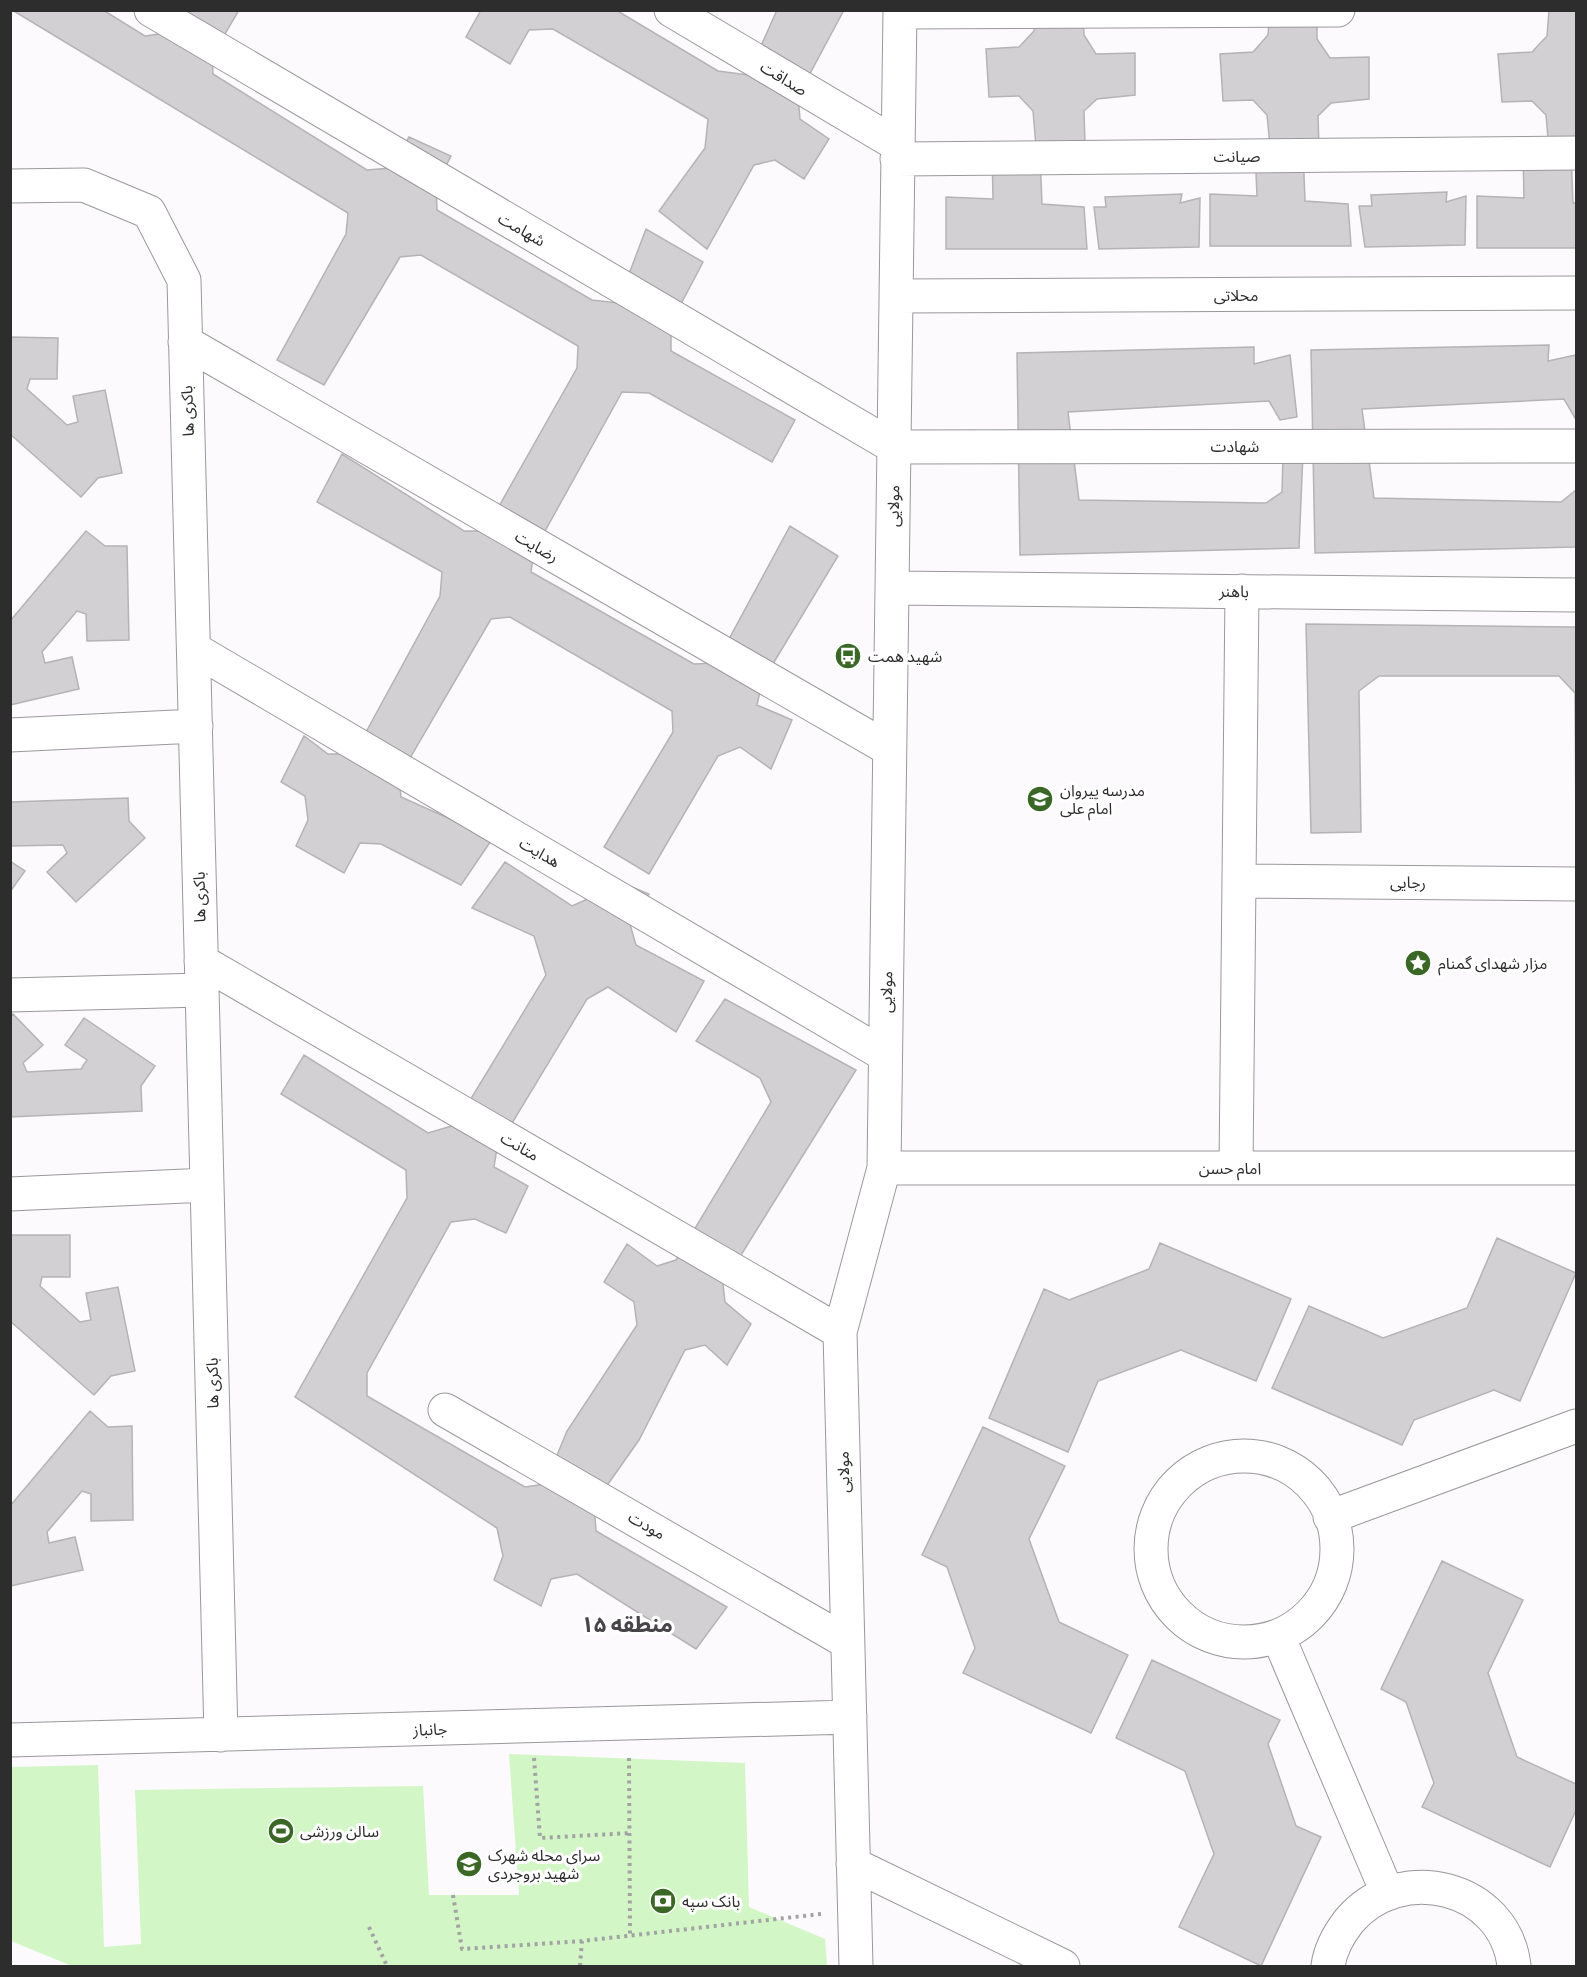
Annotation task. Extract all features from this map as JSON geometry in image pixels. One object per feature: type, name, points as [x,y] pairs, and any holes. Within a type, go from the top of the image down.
[{"type":"street","name":"شهامت","points":[[151,10],[894,447]]},
{"type":"street","name":"صداقت","points":[[670,10],[898,152]]},
{"type":"street","points":[[900,11],[1338,10]]},
{"type":"street","name":"مولايی","points":[[856,1966],[840,1332],[884,1168],[900,11]]},
{"type":"street","name":"صیانت","points":[[898,152],[1576,153]]},
{"type":"street","name":"باکری ها","points":[[10,186],[84,185],[148,212],[184,280],[221,1735]]},
{"type":"street","name":"محلاتی","points":[[896,296],[1576,293]]},
{"type":"street","name":"رضایت","points":[[185,342],[890,749]]},
{"type":"street","name":"شهادت","points":[[894,447],[1576,446]]},
{"type":"street","name":"باهنر","points":[[892,588],[1576,595]]},
{"type":"street","points":[[1236,1168],[1242,591]]},
{"type":"street","name":"هدایت","points":[[194,649],[885,1055]]},
{"type":"street","points":[[10,735],[196,726]]},
{"type":"street","name":"رجایی","points":[[1240,880],[1576,884]]},
{"type":"street","points":[[10,995],[201,976]]},
{"type":"street","name":"متانت","points":[[201,976],[840,1332]]},
{"type":"street","name":"امام حسن","points":[[884,1168],[1576,1168]]},
{"type":"street","points":[[10,1194],[207,1185]]},
{"type":"street","name":"مودت","points":[[445,1410],[847,1642]]},
{"type":"street","points":[[1330,1517],[1576,1426]]},
{"type":"street","points":[[1254,1456],[1284,1464],[1309,1482],[1327,1506],[1336,1535],[1336,1566],[1325,1596],[1305,1620],[1278,1636],[1247,1642],[1216,1639],[1187,1624],[1165,1601],[1153,1574],[1150,1544],[1157,1514],[1173,1488],[1196,1469],[1224,1458],[1254,1456]]},
{"type":"street","points":[[1278,1636],[1387,1892]]},
{"type":"street","name":"جانباز","points":[[10,1740],[850,1717]]},
{"type":"street","points":[[853,1864],[1063,1966]]},
{"type":"street","points":[[1328,1966],[1339,1933],[1359,1909],[1387,1892],[1419,1886],[1451,1890],[1479,1905],[1500,1928],[1512,1954],[1514,1966]]},
{"type":"path","points":[[629,1723],[630,1934]]},
{"type":"path","points":[[532,1726],[540,1838],[630,1833]]},
{"type":"path","points":[[453,1895],[462,1949],[582,1941],[854,1910]]},
{"type":"path","points":[[369,1927],[387,1966]]},
{"type":"path","points":[[580,1966],[582,1941]]},
{"type":"green space","points":[[509,1754],[745,1763],[749,1907],[825,1939],[827,1966],[72,1966],[11,1941],[11,1767],[98,1765],[104,1947],[141,1944],[135,1790],[423,1786],[429,1895],[519,1895]]},
{"type":"building","points":[[12,10],[103,10],[145,36],[166,33],[180,10],[239,10],[212,56],[213,74],[367,170],[391,168],[409,137],[451,156],[436,185],[437,210],[592,300],[618,303],[646,229],[703,262],[671,323],[671,351],[795,420],[772,462],[649,393],[622,392],[534,551],[531,572],[694,664],[716,663],[790,526],[838,556],[762,682],[757,705],[792,720],[771,769],[740,747],[718,756],[649,874],[604,847],[673,732],[672,711],[510,617],[491,619],[399,777],[401,797],[493,838],[461,885],[381,844],[360,843],[344,873],[296,846],[308,820],[305,796],[281,782],[304,736],[328,754],[354,754],[440,596],[442,572],[317,502],[342,454],[464,531],[485,531],[577,368],[578,346],[421,255],[400,257],[324,385],[277,360],[346,234],[348,213]]},
{"type":"building","points":[[481,10],[616,10],[718,71],[748,75],[777,10],[844,10],[798,96],[800,119],[829,139],[804,179],[775,160],[754,165],[707,249],[659,211],[705,148],[708,119],[553,29],[529,30],[510,64],[466,37]]},
{"type":"building","points":[[1036,10],[1083,10],[1084,35],[1096,54],[1135,53],[1135,95],[1097,99],[1084,111],[1085,144],[1036,146],[1033,111],[1019,96],[989,97],[986,49],[1019,47],[1034,31]]},
{"type":"building","points":[[1270,10],[1317,10],[1317,39],[1330,58],[1369,57],[1369,99],[1331,103],[1318,116],[1319,147],[1270,146],[1267,115],[1253,100],[1223,101],[1220,54],[1253,52],[1268,35]]},
{"type":"building","points":[[1549,10],[1576,10],[1576,149],[1549,150],[1546,115],[1532,101],[1502,102],[1498,54],[1532,52],[1547,36]]},
{"type":"building","points":[[1303,149],[1305,201],[1348,204],[1351,246],[1210,246],[1210,194],[1257,196],[1255,150]]},
{"type":"building","points":[[1523,152],[1571,152],[1573,203],[1576,203],[1576,248],[1477,248],[1477,196],[1524,198]]},
{"type":"building","points":[[992,153],[1040,153],[1042,204],[1084,207],[1087,249],[946,249],[946,197],[993,199]]},
{"type":"building","points":[[1447,192],[1446,202],[1466,196],[1465,245],[1365,247],[1359,206],[1372,206],[1371,195]]},
{"type":"building","points":[[1182,194],[1180,203],[1200,198],[1199,247],[1099,249],[1094,207],[1106,207],[1105,197]]},
{"type":"building","points":[[10,337],[58,338],[57,379],[30,379],[27,389],[67,425],[78,422],[73,396],[105,390],[122,473],[98,478],[81,497],[10,434]]},
{"type":"building","points":[[1549,345],[1548,361],[1576,355],[1575,418],[1564,399],[1362,409],[1374,498],[1561,502],[1576,490],[1576,547],[1315,553],[1311,350]]},
{"type":"building","points":[[1254,347],[1254,364],[1290,355],[1297,417],[1280,420],[1269,401],[1068,412],[1079,500],[1266,503],[1282,492],[1283,455],[1303,453],[1299,548],[1020,555],[1017,353]]},
{"type":"building","points":[[86,531],[105,546],[127,546],[129,640],[87,641],[86,614],[77,611],[42,652],[45,663],[72,657],[79,689],[10,705],[10,621]]},
{"type":"building","points":[[1306,624],[1576,627],[1576,837],[1575,693],[1559,676],[1379,676],[1359,691],[1361,832],[1311,833]]},
{"type":"building","points":[[128,798],[129,821],[145,838],[76,902],[47,872],[67,853],[63,845],[10,846],[10,802]]},
{"type":"building","points":[[10,861],[25,871],[10,892]]},
{"type":"building","points":[[505,862],[572,906],[590,898],[596,872],[649,894],[629,921],[636,945],[704,981],[676,1032],[608,987],[587,999],[497,1148],[494,1167],[528,1186],[506,1233],[475,1219],[451,1222],[367,1373],[367,1396],[525,1487],[545,1484],[567,1431],[637,1325],[634,1302],[604,1282],[627,1244],[657,1266],[676,1260],[771,1102],[760,1078],[696,1041],[725,999],[856,1070],[723,1284],[725,1302],[751,1324],[727,1365],[705,1345],[685,1350],[639,1440],[594,1504],[596,1531],[727,1607],[696,1649],[577,1574],[551,1579],[541,1606],[494,1580],[503,1556],[497,1528],[295,1397],[407,1198],[406,1170],[281,1094],[304,1055],[428,1133],[455,1125],[546,975],[534,936],[472,908]]},
{"type":"building","points":[[13,1014],[43,1045],[23,1063],[27,1072],[81,1069],[87,1060],[65,1045],[84,1018],[155,1066],[141,1086],[142,1111],[10,1117],[10,1017]]},
{"type":"building","points":[[10,1235],[70,1235],[70,1277],[42,1277],[40,1286],[80,1322],[91,1320],[86,1293],[118,1287],[135,1371],[111,1376],[94,1395],[10,1321]]},
{"type":"building","points":[[1497,1238],[1576,1273],[1520,1401],[1494,1390],[1414,1420],[1402,1445],[1272,1388],[1309,1306],[1383,1338],[1467,1308]]},
{"type":"building","points":[[1160,1243],[1291,1299],[1256,1381],[1181,1350],[1098,1381],[1068,1452],[989,1418],[1044,1289],[1069,1300],[1149,1269]]},
{"type":"building","points":[[90,1411],[108,1427],[132,1426],[133,1520],[91,1521],[91,1494],[82,1491],[47,1532],[49,1543],[75,1537],[83,1570],[10,1586],[10,1506]]},
{"type":"building","points":[[983,1427],[1065,1466],[1029,1539],[1059,1622],[1128,1655],[1091,1733],[963,1673],[975,1648],[947,1567],[922,1555]]},
{"type":"building","points":[[1442,1561],[1523,1600],[1488,1673],[1517,1757],[1576,1784],[1576,1810],[1550,1867],[1422,1807],[1434,1783],[1406,1702],[1381,1689]]},
{"type":"building","points":[[1152,1660],[1280,1720],[1268,1744],[1296,1826],[1321,1837],[1261,1966],[1179,1927],[1214,1854],[1185,1771],[1116,1738]]},
{"type":"place","name":"شهید همت","points":[[848,656]]},
{"type":"place","name":"مدرسه پیروان امام علی","points":[[1040,799]]},
{"type":"place","name":"مزار شهدای گمنام","points":[[1418,963]]},
{"type":"place","name":"سالن ورزشی","points":[[281,1831]]},
{"type":"place","name":"سرای محله شهرک شهید بروجردی","points":[[469,1864]]},
{"type":"place","name":"بانک سپه","points":[[663,1901]]},
{"type":"district","name":"منطقه ۱۵","points":[[627,1624]]}]
